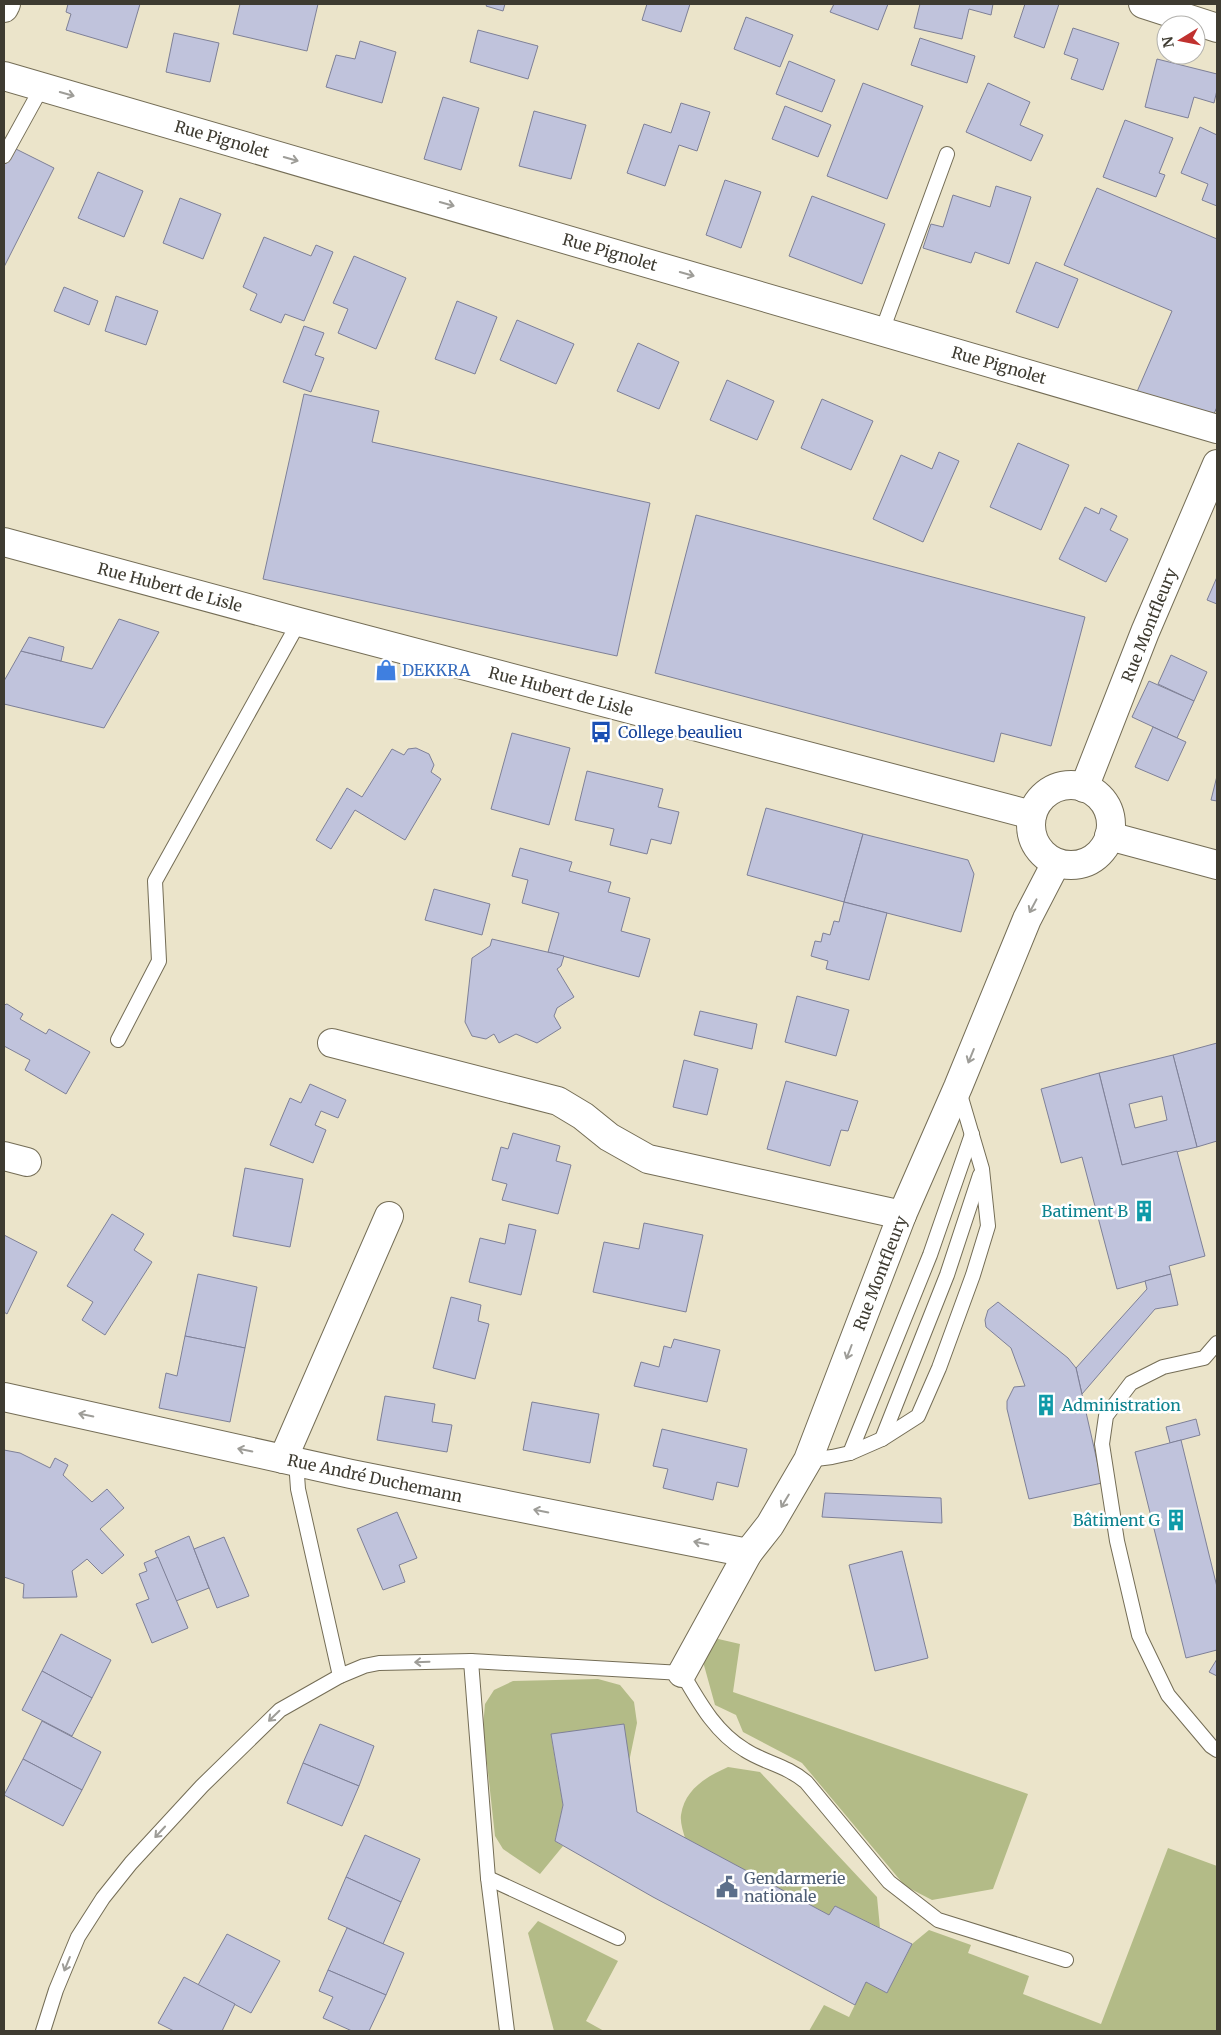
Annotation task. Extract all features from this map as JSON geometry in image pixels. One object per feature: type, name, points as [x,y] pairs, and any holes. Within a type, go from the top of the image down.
[{"type":"street","points":[[4,8],[6,4]]},
{"type":"street","points":[[1143,4],[1217,28]]},
{"type":"street","name":"Rue Pignolet","points":[[4,76],[1217,429]]},
{"type":"street","name":"Rue Montfleury","points":[[1084,788],[1144,632],[1217,464]]},
{"type":"street","name":"Rue Hubert de Lisle","points":[[4,542],[299,622],[1032,815]]},
{"type":"street","points":[[1068,786],[1084,788],[1097,796],[1106,807],[1110,822],[1109,836],[1102,851],[1088,861],[1072,866],[1056,863],[1044,855],[1035,844],[1031,830],[1032,815],[1039,800],[1052,790],[1068,786]]},
{"type":"street","points":[[1109,836],[1217,865]]},
{"type":"street","name":"Rue Montfleury","points":[[682,1673],[748,1553],[786,1500],[808,1460],[902,1214],[958,1087],[1027,918],[1056,863]]},
{"type":"street","points":[[332,1043],[558,1101],[583,1116],[609,1137],[648,1158],[902,1214]]},
{"type":"street","points":[[290,1460],[389,1216]]},
{"type":"street","name":"Rue André Duchemann","points":[[4,1397],[290,1460],[748,1553]]},
{"type":"lane","points":[[4,156],[42,87]]},
{"type":"lane","points":[[882,331],[947,154]]},
{"type":"lane","points":[[118,1040],[159,960],[155,880],[299,622]]},
{"type":"lane","points":[[808,1460],[832,1458],[850,1453],[882,1439],[918,1416],[939,1368],[973,1275],[988,1226],[982,1169],[958,1087]]},
{"type":"lane","points":[[850,1453],[930,1255],[972,1134]]},
{"type":"lane","points":[[882,1439],[947,1275],[982,1169]]},
{"type":"lane","points":[[1217,1343],[1204,1358],[1163,1367],[1131,1383],[1106,1416],[1102,1444],[1117,1541],[1139,1635],[1168,1695],[1211,1746],[1217,1750]]},
{"type":"lane","points":[[290,1460],[340,1676]]},
{"type":"lane","points":[[471,1661],[488,1878],[507,2031]]},
{"type":"lane","points":[[43,2031],[56,1990],[78,1937],[130,1863],[202,1786],[280,1710],[340,1676],[364,1666],[379,1663],[471,1661],[682,1673],[711,1721],[744,1750],[794,1771],[806,1782],[889,1882],[938,1920],[1066,1960]]},
{"type":"lane","points":[[488,1878],[618,1938]]},
{"type":"green space","points":[[714,1638],[740,1644],[733,1692],[1028,1794],[993,1889],[932,1900],[905,1886],[802,1763],[743,1732],[736,1715],[715,1705],[702,1658]]},
{"type":"green space","points":[[598,1679],[620,1685],[634,1702],[637,1723],[629,1762],[551,1735],[563,1805],[555,1841],[563,1846],[540,1874],[503,1849],[495,1836],[483,1727],[485,1704],[494,1690],[513,1681]]},
{"type":"green space","points":[[728,1767],[760,1772],[877,1897],[880,1928],[835,1906],[829,1915],[685,1838],[681,1818],[683,1806],[687,1798],[698,1785]]},
{"type":"green space","points":[[1168,1848],[1217,1866],[1217,2031],[809,2031],[824,2005],[849,2017],[866,1982],[887,1993],[912,1944],[929,1930],[971,1945],[968,1953],[1029,1976],[1023,1994],[1101,2024]]},
{"type":"green space","points":[[538,1921],[618,1961],[586,2021],[604,2031],[554,2031],[528,1933]]},
{"type":"building","points":[[68,4],[140,4],[127,48],[66,30],[71,14],[66,12]]},
{"type":"building","points":[[240,4],[318,4],[307,51],[233,34]]},
{"type":"building","points":[[487,4],[505,4],[503,11],[486,6]]},
{"type":"building","points":[[647,4],[690,4],[681,32],[642,20]]},
{"type":"building","points":[[834,4],[888,4],[878,30],[830,12]]},
{"type":"building","points":[[920,4],[993,4],[991,15],[969,9],[962,39],[914,28]]},
{"type":"building","points":[[1025,4],[1059,4],[1044,48],[1014,37]]},
{"type":"building","points":[[746,17],[793,35],[780,67],[734,49]]},
{"type":"building","points":[[1073,28],[1119,43],[1103,90],[1071,79],[1078,59],[1064,54]]},
{"type":"building","points":[[478,30],[538,46],[528,79],[470,62]]},
{"type":"building","points":[[174,33],[219,43],[210,82],[166,72]]},
{"type":"building","points":[[920,38],[975,56],[967,83],[911,65]]},
{"type":"building","points":[[360,41],[396,52],[382,103],[326,87],[336,55],[355,59]]},
{"type":"building","points":[[789,61],[835,80],[822,112],[776,94]]},
{"type":"building","points":[[1156,63],[1156,65],[1181,65],[1217,74],[1217,90],[1214,103],[1194,97],[1188,118],[1145,107]]},
{"type":"building","points":[[863,83],[923,106],[887,199],[827,176]]},
{"type":"building","points":[[988,83],[1030,102],[1020,125],[1043,135],[1031,161],[966,132]]},
{"type":"building","points":[[443,97],[479,108],[461,170],[424,159]]},
{"type":"building","points":[[681,103],[710,112],[697,151],[679,145],[665,186],[627,173],[644,124],[671,133]]},
{"type":"building","points":[[785,106],[831,125],[818,157],[772,139]]},
{"type":"building","points":[[534,111],[586,125],[571,179],[519,166]]},
{"type":"building","points":[[1125,120],[1173,138],[1159,173],[1165,175],[1156,197],[1103,177]]},
{"type":"building","points":[[1200,127],[1217,135],[1217,206],[1202,200],[1208,184],[1181,173]]},
{"type":"building","points":[[12,147],[54,168],[4,267],[4,164]]},
{"type":"building","points":[[98,172],[143,191],[124,237],[78,218]]},
{"type":"building","points":[[725,180],[761,192],[741,248],[706,235]]},
{"type":"building","points":[[996,186],[1031,197],[1009,264],[975,252],[971,263],[923,248],[931,224],[943,227],[953,195],[990,207]]},
{"type":"building","points":[[1097,188],[1217,239],[1217,407],[1209,425],[1136,394],[1172,311],[1064,265]]},
{"type":"building","points":[[812,196],[885,224],[862,284],[789,256]]},
{"type":"building","points":[[180,198],[221,214],[203,259],[163,243]]},
{"type":"building","points":[[264,237],[311,256],[316,245],[333,252],[304,321],[285,314],[281,323],[250,310],[257,294],[243,287]]},
{"type":"building","points":[[354,256],[406,278],[376,349],[338,333],[348,309],[333,303]]},
{"type":"building","points":[[1036,262],[1078,279],[1058,328],[1016,312]]},
{"type":"building","points":[[64,287],[98,301],[89,325],[54,311]]},
{"type":"building","points":[[116,296],[158,311],[146,345],[105,331]]},
{"type":"building","points":[[457,301],[497,317],[475,374],[435,359]]},
{"type":"building","points":[[517,320],[574,344],[556,384],[500,360]]},
{"type":"building","points":[[304,326],[324,333],[315,355],[324,358],[311,392],[283,382]]},
{"type":"building","points":[[638,343],[679,362],[659,409],[617,391]]},
{"type":"building","points":[[727,380],[774,401],[757,440],[710,420]]},
{"type":"building","points":[[304,394],[379,411],[372,442],[650,503],[617,656],[263,579]]},
{"type":"building","points":[[822,399],[873,421],[851,470],[801,448]]},
{"type":"building","points":[[1018,443],[1069,465],[1041,530],[990,507]]},
{"type":"building","points":[[939,452],[959,461],[923,542],[873,519],[901,455],[932,469]]},
{"type":"building","points":[[1085,507],[1099,514],[1101,508],[1117,516],[1110,530],[1128,539],[1106,582],[1059,559]]},
{"type":"building","points":[[696,515],[1085,617],[1051,746],[1001,733],[994,762],[655,673]]},
{"type":"building","points":[[1217,577],[1217,604],[1207,600]]},
{"type":"building","points":[[119,619],[159,632],[104,728],[4,704],[4,681],[21,651],[92,669]]},
{"type":"building","points":[[29,637],[64,647],[61,661],[21,651]]},
{"type":"building","points":[[1171,655],[1207,672],[1194,701],[1158,684]]},
{"type":"building","points":[[1149,681],[1194,701],[1177,738],[1132,717]]},
{"type":"building","points":[[1153,727],[1186,742],[1168,781],[1135,767]]},
{"type":"building","points":[[512,733],[570,748],[549,825],[491,809]]},
{"type":"building","points":[[416,748],[429,754],[434,765],[431,772],[441,779],[405,840],[355,810],[331,849],[316,840],[347,788],[362,797],[392,749],[404,755],[408,749]]},
{"type":"building","points":[[587,771],[663,789],[658,807],[679,812],[671,844],[651,839],[647,854],[610,845],[614,829],[575,820]]},
{"type":"building","points":[[1217,776],[1217,801],[1211,800]]},
{"type":"building","points":[[766,808],[863,834],[844,902],[747,875]]},
{"type":"building","points":[[863,834],[968,860],[974,874],[961,932],[844,902]]},
{"type":"building","points":[[520,848],[572,862],[569,871],[611,882],[608,892],[630,898],[621,931],[650,939],[639,977],[548,952],[559,913],[522,903],[528,880],[512,876]]},
{"type":"building","points":[[434,889],[490,904],[482,935],[425,920]]},
{"type":"building","points":[[844,902],[887,913],[869,980],[826,969],[828,961],[811,956],[815,941],[821,942],[823,933],[830,935],[834,921],[839,922]]},
{"type":"building","points":[[492,939],[564,956],[561,966],[557,969],[574,997],[557,1008],[554,1016],[561,1028],[537,1043],[516,1034],[499,1043],[494,1034],[486,1039],[472,1036],[465,1022],[472,958],[490,946]]},
{"type":"building","points":[[797,996],[849,1010],[836,1056],[785,1042]]},
{"type":"building","points":[[7,1004],[23,1014],[20,1019],[46,1034],[49,1029],[90,1052],[66,1094],[25,1070],[30,1060],[4,1046],[4,1005]]},
{"type":"building","points":[[700,1011],[757,1024],[752,1049],[694,1035]]},
{"type":"building","points":[[1217,1043],[1217,1141],[1197,1147],[1173,1055]]},
{"type":"building","points":[[1173,1055],[1197,1147],[1122,1165],[1099,1073]],"holes":[[[1162,1096],[1167,1120],[1135,1128],[1129,1104]]]},
{"type":"building","points":[[684,1060],[718,1069],[707,1115],[673,1107]]},
{"type":"building","name":"Batiment B","points":[[1099,1073],[1122,1165],[1177,1151],[1205,1256],[1169,1266],[1171,1274],[1117,1289],[1082,1157],[1061,1163],[1041,1089]]},
{"type":"building","points":[[786,1081],[858,1101],[848,1131],[841,1130],[830,1166],[767,1149]]},
{"type":"building","points":[[310,1084],[346,1100],[338,1118],[321,1111],[315,1125],[326,1130],[313,1163],[270,1145],[290,1098],[301,1103]]},
{"type":"building","points":[[513,1133],[560,1146],[556,1161],[571,1165],[558,1214],[502,1200],[507,1184],[492,1180],[501,1147],[508,1149]]},
{"type":"building","points":[[245,1168],[303,1179],[290,1247],[233,1236]]},
{"type":"building","points":[[112,1214],[144,1234],[134,1250],[152,1262],[105,1335],[82,1320],[93,1302],[67,1286]]},
{"type":"building","points":[[644,1223],[703,1235],[686,1312],[593,1292],[604,1242],[639,1249]]},
{"type":"building","points":[[509,1224],[536,1230],[521,1295],[469,1282],[480,1238],[505,1244]]},
{"type":"building","points":[[4,1235],[37,1252],[7,1314],[4,1312]]},
{"type":"building","points":[[198,1274],[257,1287],[245,1348],[185,1336]]},
{"type":"building","points":[[1171,1274],[1178,1305],[1155,1309],[1082,1394],[1076,1368],[1147,1289],[1145,1281]]},
{"type":"building","points":[[451,1297],[481,1305],[478,1321],[489,1324],[475,1379],[433,1368]]},
{"type":"building","name":"Administration","points":[[998,1302],[1068,1358],[1076,1368],[1102,1483],[1029,1499],[1007,1409],[1007,1401],[1014,1387],[1025,1386],[1011,1348],[986,1327],[985,1320],[988,1310]]},
{"type":"building","points":[[185,1336],[245,1348],[230,1422],[159,1408],[166,1373],[177,1376]]},
{"type":"building","points":[[674,1339],[720,1350],[707,1402],[634,1386],[641,1362],[659,1367],[664,1346],[671,1348]]},
{"type":"building","points":[[385,1396],[435,1404],[432,1422],[452,1425],[447,1452],[377,1440]]},
{"type":"building","points":[[532,1402],[599,1414],[590,1463],[523,1450]]},
{"type":"building","points":[[1196,1419],[1200,1435],[1170,1443],[1166,1427]]},
{"type":"building","points":[[662,1429],[747,1449],[738,1487],[717,1482],[713,1500],[663,1488],[668,1469],[653,1466]]},
{"type":"building","name":"Bâtiment G","points":[[1181,1440],[1217,1587],[1217,1650],[1186,1658],[1135,1452]]},
{"type":"building","points":[[4,1450],[20,1453],[50,1468],[55,1458],[68,1465],[63,1475],[92,1502],[107,1489],[124,1508],[100,1529],[124,1555],[102,1574],[87,1559],[72,1571],[77,1597],[23,1598],[24,1584],[4,1577]]},
{"type":"building","points":[[825,1493],[941,1498],[942,1523],[822,1517]]},
{"type":"building","points":[[397,1512],[417,1558],[399,1565],[405,1582],[383,1590],[357,1529]]},
{"type":"building","points":[[189,1536],[209,1588],[176,1601],[155,1551]]},
{"type":"building","points":[[224,1537],[249,1596],[217,1608],[194,1549]]},
{"type":"building","points":[[902,1551],[928,1658],[875,1671],[849,1565]]},
{"type":"building","points":[[158,1557],[188,1628],[152,1643],[136,1604],[149,1599],[139,1574],[147,1571],[144,1563]]},
{"type":"building","points":[[61,1634],[111,1660],[92,1698],[42,1671]]},
{"type":"building","points":[[1217,1659],[1217,1676],[1209,1672]]},
{"type":"building","points":[[42,1671],[92,1698],[72,1736],[22,1710]]},
{"type":"building","points":[[42,1721],[101,1752],[82,1790],[23,1759]]},
{"type":"building","points":[[320,1724],[374,1746],[359,1786],[303,1763]]},
{"type":"building","points":[[624,1724],[637,1812],[829,1915],[835,1906],[912,1944],[887,1993],[866,1982],[855,2005],[653,1897],[555,1841],[563,1805],[551,1734]]},
{"type":"building","points":[[23,1759],[82,1790],[63,1826],[4,1795]]},
{"type":"building","points":[[303,1763],[359,1786],[342,1826],[287,1803]]},
{"type":"building","points":[[365,1835],[420,1859],[401,1902],[346,1877]]},
{"type":"building","points":[[346,1877],[401,1902],[383,1944],[328,1919]]},
{"type":"building","points":[[347,1928],[404,1953],[386,1995],[328,1970]]},
{"type":"building","points":[[227,1934],[280,1961],[251,2013],[198,1985]]},
{"type":"building","points":[[328,1970],[386,1995],[369,2031],[352,2031],[323,2018],[333,1997],[319,1991]]},
{"type":"building","points":[[184,1977],[235,2004],[222,2031],[174,2031],[158,2023]]},
{"type":"place","name":"DEKKRA","points":[[386,670]]},
{"type":"place","name":"College beaulieu","points":[[601,732]]},
{"type":"place","name":"Batiment B","points":[[1144,1211]]},
{"type":"place","name":"Administration","points":[[1046,1405]]},
{"type":"place","name":"Bâtiment G","points":[[1176,1520]]},
{"type":"place","name":"Gendarmerie nationale","points":[[727,1887]]}]
